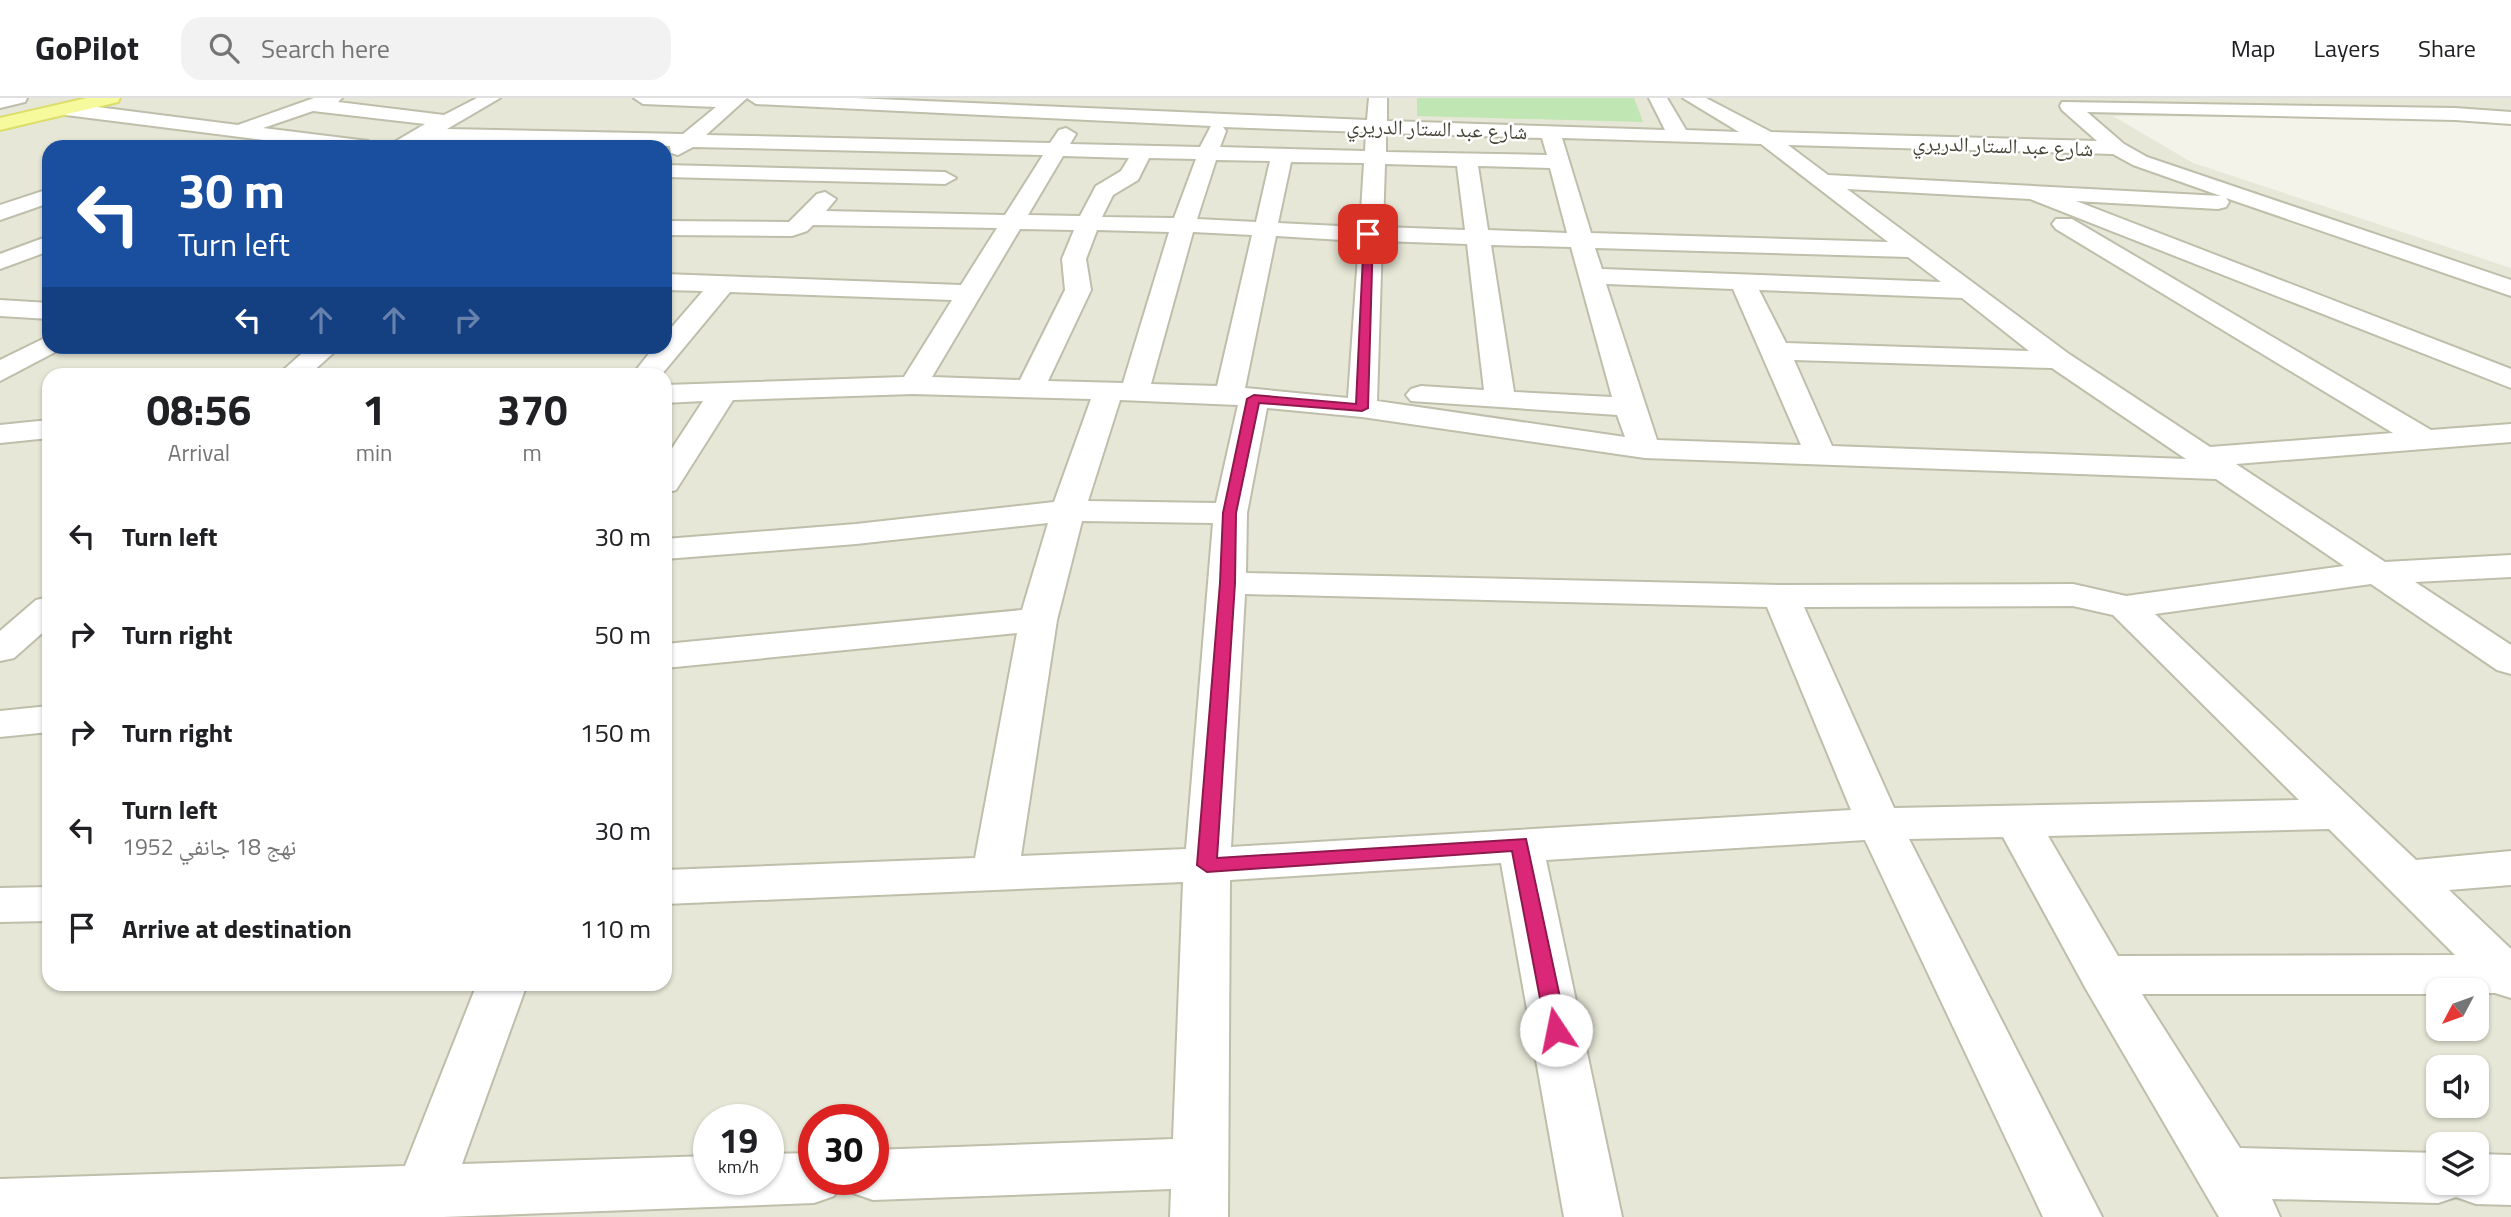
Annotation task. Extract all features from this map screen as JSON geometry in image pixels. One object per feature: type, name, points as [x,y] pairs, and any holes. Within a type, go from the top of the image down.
[{"type":"main road","points":[[0,116],[111,98]]},
{"type":"main road","points":[[0,124],[70,103]]},
{"type":"street","points":[[0,102],[18,98]]},
{"type":"street","points":[[208,140],[333,98]]},
{"type":"street","points":[[411,140],[491,98]]},
{"type":"street","points":[[643,98],[736,100]]},
{"type":"street","name":"شارع عبد الستار الدريري","points":[[756,98],[918,102],[1220,119],[1680,138],[2117,148]]},
{"type":"street","points":[[1363,400],[1368,234],[1378,98]]},
{"type":"street","points":[[1658,98],[1680,138]]},
{"type":"street","points":[[1692,98],[1766,138],[2059,360],[2511,662]]},
{"type":"street","points":[[672,154],[736,100]]},
{"type":"street","points":[[2063,102],[2511,118]]},
{"type":"street","points":[[2063,102],[2117,148],[2140,161],[2511,288]]},
{"type":"street","points":[[70,103],[312,140],[382,115]]},
{"type":"street","points":[[312,105],[447,121]]},
{"type":"street","points":[[913,385],[1056,150],[1072,109]]},
{"type":"street","points":[[995,875],[1038,620],[1068,511],[1121,392],[1220,119]]},
{"type":"street","points":[[1551,132],[1584,240],[1629,407],[1645,449]]},
{"type":"street","points":[[423,134],[650,140]]},
{"type":"street","points":[[672,141],[1558,162]]},
{"type":"street","points":[[909,221],[944,177],[961,149]]},
{"type":"street","points":[[1031,387],[1077,290],[1079,283],[1073,265],[1104,191],[1132,173],[1142,152]]},
{"type":"street","points":[[1199,1217],[1207,865],[1228,583],[1230,513],[1241,397],[1265,229],[1282,155]]},
{"type":"street","points":[[1466,160],[1500,398]]},
{"type":"street","points":[[676,172],[944,177]]},
{"type":"street","points":[[745,192],[765,173]]},
{"type":"street","points":[[672,228],[788,230],[809,218],[849,175]]},
{"type":"street","points":[[1824,181],[2266,204]]},
{"type":"street","points":[[2021,192],[2511,379]]},
{"type":"street","points":[[2021,192],[2426,440]]},
{"type":"street","points":[[0,213],[42,199]]},
{"type":"street","points":[[672,261],[724,210]]},
{"type":"street","points":[[809,218],[1183,225],[1368,234],[1912,250]]},
{"type":"street","points":[[0,262],[42,246]]},
{"type":"street","points":[[672,265],[722,285],[969,293]]},
{"type":"street","points":[[1594,276],[1966,291]]},
{"type":"street","points":[[1743,283],[1776,351],[1821,456]]},
{"type":"street","points":[[672,344],[722,285]]},
{"type":"street","points":[[4,310],[42,311]]},
{"type":"street","points":[[0,372],[42,348]]},
{"type":"street","points":[[1776,351],[2059,360]]},
{"type":"street","points":[[300,368],[318,354]]},
{"type":"street","points":[[652,368],[664,354]]},
{"type":"street","points":[[672,394],[913,385],[1363,400],[1500,398],[1629,407]]},
{"type":"street","points":[[672,472],[724,392]]},
{"type":"street","points":[[1363,400],[1645,449],[1821,456],[2214,463],[2511,433]]},
{"type":"street","points":[[4,437],[42,430]]},
{"type":"street","points":[[672,548],[856,534],[1068,511],[1230,513]]},
{"type":"street","points":[[1228,583],[1781,596],[2073,595],[2126,607],[2375,573],[2511,566]]},
{"type":"street","points":[[1781,596],[1879,824],[2073,1217]]},
{"type":"street","points":[[2126,607],[2409,877],[2508,977]]},
{"type":"street","points":[[0,650],[42,614]]},
{"type":"street","points":[[672,655],[1038,620]]},
{"type":"street","points":[[0,724],[42,720]]},
{"type":"street","points":[[672,887],[1207,865],[1879,824],[2340,814]]},
{"type":"street","points":[[2018,823],[2104,975],[2238,1195],[2426,1179]]},
{"type":"street","points":[[1520,844],[1593,1217]]},
{"type":"street","points":[[2409,877],[2511,868]]},
{"type":"street","points":[[0,905],[42,904]]},
{"type":"street","points":[[2104,975],[2508,977]]},
{"type":"street","points":[[419,1204],[499,991]]},
{"type":"street","points":[[889,1174],[1202,1163]]},
{"type":"street","points":[[2489,1179],[2511,1180]]},
{"type":"street","points":[[0,1205],[419,1204],[693,1185]]},
{"type":"shaded area","points":[[0,98],[2511,98],[2511,122],[2468,119],[2113,116],[2193,163],[2511,268],[2511,1217],[0,1217]]},
{"type":"green space","points":[[1417,98],[1634,98],[1643,122],[1417,116]]},
{"type":"route","points":[[1368,234],[1362,408],[1254,399],[1230,513],[1228,583],[1207,865],[1520,844],[1556,1030]]}]
